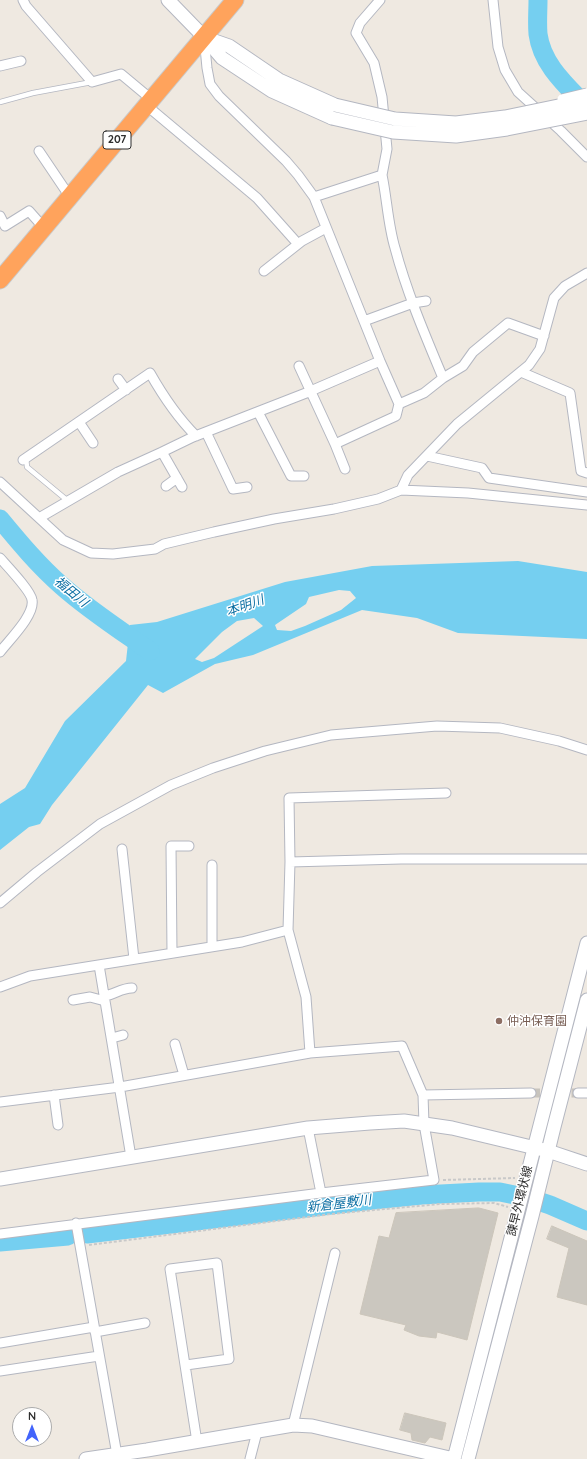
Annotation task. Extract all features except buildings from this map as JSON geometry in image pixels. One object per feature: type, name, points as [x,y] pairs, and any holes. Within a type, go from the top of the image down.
[{"type":"highway","name":"207","points":[[0,280],[235,0]]},
{"type":"street","points":[[23,0],[26,6],[92,82],[121,74],[149,102],[257,198],[298,244]]},
{"type":"street","points":[[168,0],[204,37],[229,46],[279,80],[333,112],[393,132],[456,136],[507,129],[587,113]]},
{"type":"street","points":[[380,0],[360,22],[356,33],[374,63],[382,97],[387,149],[382,175],[394,246],[412,303],[443,378]]},
{"type":"street","points":[[493,0],[498,47],[505,70],[514,86],[518,92],[587,157]]},
{"type":"street","points":[[204,37],[210,84],[219,96],[298,174],[314,197],[380,362],[399,404],[396,416],[335,444]]},
{"type":"street","points":[[0,66],[21,61]]},
{"type":"street","points":[[506,117],[537,105],[587,93]]},
{"type":"street","points":[[333,112],[395,119],[456,123],[506,117],[587,100]]},
{"type":"street","points":[[39,151],[70,197]]},
{"type":"street","points":[[314,197],[382,175]]},
{"type":"street","points":[[0,216],[5,226],[29,211],[44,228]]},
{"type":"street","points":[[264,271],[298,244],[326,228]]},
{"type":"street","points":[[401,490],[408,475],[457,424],[529,365],[540,349],[554,298],[565,286],[587,273]]},
{"type":"street","points":[[364,321],[412,303],[426,300]]},
{"type":"street","points":[[399,404],[424,393],[443,378],[463,366],[472,352],[508,323],[544,336]]},
{"type":"street","points":[[39,518],[118,472],[196,436],[380,362]]},
{"type":"street","points":[[299,366],[345,469]]},
{"type":"street","points":[[521,372],[570,393],[581,471],[587,473]]},
{"type":"street","points":[[25,459],[150,373],[164,398],[186,426],[196,436]]},
{"type":"street","points":[[118,379],[126,390]]},
{"type":"street","points":[[258,412],[291,476],[304,476]]},
{"type":"street","points":[[79,422],[93,444]]},
{"type":"street","points":[[206,432],[233,489],[247,487]]},
{"type":"street","points":[[162,452],[180,482],[166,486]]},
{"type":"street","points":[[427,456],[482,468],[489,478],[587,492]]},
{"type":"street","points":[[0,482],[63,540],[91,553],[113,554],[155,549],[164,544],[274,518],[334,509],[378,499],[401,490],[468,493],[587,505]]},
{"type":"street","points":[[0,558],[20,581],[32,599],[32,608],[26,619],[0,652]]},
{"type":"street","points":[[0,903],[37,872],[100,824],[171,785],[213,768],[265,751],[331,735],[437,726],[500,728],[559,741],[587,750]]},
{"type":"street","points":[[310,1053],[306,997],[288,930],[290,862],[289,798],[446,793]]},
{"type":"street","points":[[172,953],[172,846],[189,846]]},
{"type":"street","points":[[122,849],[134,959]]},
{"type":"street","points":[[290,862],[401,859],[587,859]]},
{"type":"street","points":[[212,865],[212,946]]},
{"type":"street","points":[[0,987],[30,976],[242,942],[288,930]]},
{"type":"street","name":"諫早外環状線","points":[[454,1459],[513,1209],[521,1179],[534,1148],[587,943]]},
{"type":"street","points":[[99,965],[131,1157]]},
{"type":"street","points":[[73,1000],[90,997],[105,999],[123,988],[132,988]]},
{"type":"street","name":"諫早外環状線","points":[[468,1459],[586,1004]]},
{"type":"street","points":[[112,1038],[123,1035]]},
{"type":"street","points":[[175,1044],[184,1075]]},
{"type":"street","points":[[0,1234],[76,1223],[434,1180],[424,1124],[423,1094],[402,1046],[310,1053],[120,1087],[1,1100]]},
{"type":"street","points":[[423,1094],[531,1093]]},
{"type":"street","points":[[54,1095],[58,1125]]},
{"type":"street","points":[[0,1179],[308,1128],[370,1122],[397,1122],[452,1128],[548,1151],[587,1164]]},
{"type":"street","points":[[308,1128],[321,1193]]},
{"type":"street","points":[[76,1223],[117,1457]]},
{"type":"street","points":[[293,1425],[335,1253]]},
{"type":"street","points":[[186,1365],[229,1359],[217,1263],[170,1269],[197,1442]]},
{"type":"street","points":[[0,1343],[145,1323]]},
{"type":"street","points":[[0,1371],[99,1356]]},
{"type":"street","points":[[86,1459],[117,1457],[293,1425],[312,1426],[454,1459]]},
{"type":"street","points":[[250,1459],[257,1432]]},
{"type":"lane","points":[[0,102],[33,93],[92,82]]},
{"type":"lane","points":[[25,459],[27,467],[68,501]]},
{"type":"path","points":[[434,1180],[521,1179]]},
{"type":"path","points":[[80,1246],[331,1214],[440,1204],[494,1203],[513,1209]]},
{"type":"water","name":"本明川","points":[[518,561],[587,572],[587,639],[458,633],[417,618],[362,610],[253,655],[215,664],[163,693],[148,685],[52,805],[40,824],[29,827],[0,850],[0,804],[25,788],[65,721],[126,661],[130,625],[157,622],[285,582],[372,566]],"holes":[[[339,590],[350,591],[356,598],[341,610],[305,626],[291,631],[277,630],[275,625],[306,604],[309,597]],[[254,618],[263,626],[214,658],[202,662],[195,659],[222,632],[237,621]]]},
{"type":"waterway","points":[[538,0],[538,34],[540,45],[545,56],[556,74],[587,107]]},
{"type":"waterway","name":"福田川","points":[[0,519],[37,562],[72,595],[150,651]]},
{"type":"waterway","name":"新倉屋敷川","points":[[87,1234],[373,1200],[422,1195],[479,1192],[500,1192],[529,1198],[550,1205],[587,1221]]},
{"type":"waterway","name":"新倉屋敷川","points":[[0,1242],[68,1236]]},
{"type":"tunnel","points":[[531,1093],[578,1093]]},
{"type":"place","name":"仲沖保育園","points":[[499,1021]]}]
